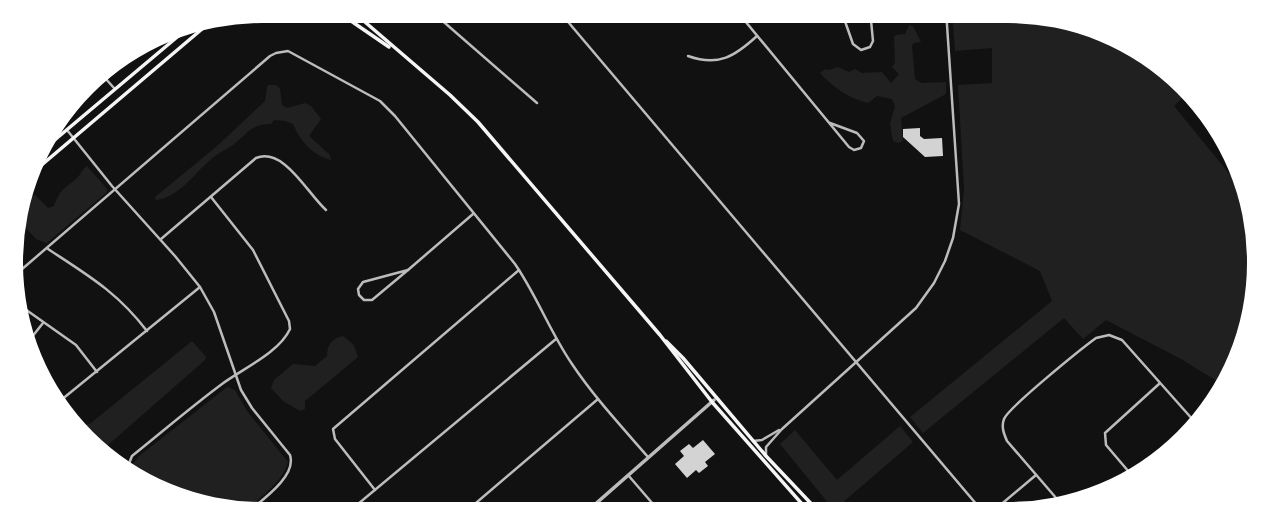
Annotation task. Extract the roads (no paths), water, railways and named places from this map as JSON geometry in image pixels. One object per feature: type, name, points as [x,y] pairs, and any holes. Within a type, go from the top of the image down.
[{"type":"main road","points":[[354,23],[397,52]]},
{"type":"main road","points":[[365,23],[450,94],[478,122],[660,335],[712,402],[800,502]]},
{"type":"main road","points":[[45,163],[199,31]]},
{"type":"main road","points":[[58,137],[174,40]]},
{"type":"main road","points":[[660,335],[810,502]]},
{"type":"street","points":[[446,23],[537,103]]},
{"type":"street","points":[[569,23],[974,502]]},
{"type":"street","points":[[746,23],[757,37],[852,149],[861,148],[864,141],[861,135],[830,123]]},
{"type":"street","points":[[847,23],[853,44],[861,50],[870,47],[873,41],[871,23]]},
{"type":"street","points":[[766,456],[766,447],[782,429],[916,308],[941,272],[953,238],[959,193],[947,23]]},
{"type":"street","points":[[688,57],[707,61],[729,57],[757,37]]},
{"type":"street","points":[[23,268],[270,57],[288,51],[380,101],[395,116],[519,270],[577,372],[648,457]]},
{"type":"street","points":[[107,80],[115,89]]},
{"type":"street","points":[[67,130],[200,288],[214,312],[246,399],[290,455],[292,463],[289,472],[259,502]]},
{"type":"street","points":[[161,239],[256,158],[272,155],[286,165],[326,210]]},
{"type":"street","points":[[129,462],[132,456],[289,333],[290,325],[260,262],[211,197]]},
{"type":"street","points":[[408,270],[363,282],[359,286],[359,295],[364,300],[372,300],[408,270],[473,214]]},
{"type":"street","points":[[47,249],[112,292],[147,331]]},
{"type":"street","points":[[375,490],[335,439],[332,429],[519,270]]},
{"type":"street","points":[[64,398],[200,288]]},
{"type":"street","points":[[29,312],[76,345],[97,372]]},
{"type":"street","points":[[34,335],[43,323]]},
{"type":"street","points":[[1055,497],[1007,441],[1003,428],[1006,416],[1091,342],[1105,335],[1117,337],[1190,417]]},
{"type":"street","points":[[360,502],[556,339]]},
{"type":"street","points":[[1128,470],[1106,445],[1105,433],[1159,384]]},
{"type":"street","points":[[598,502],[717,398]]},
{"type":"street","points":[[477,502],[598,399]]},
{"type":"street","points":[[753,441],[762,440],[782,429]]},
{"type":"street","points":[[628,475],[651,502]]},
{"type":"street","points":[[1004,502],[1036,475]]}]
